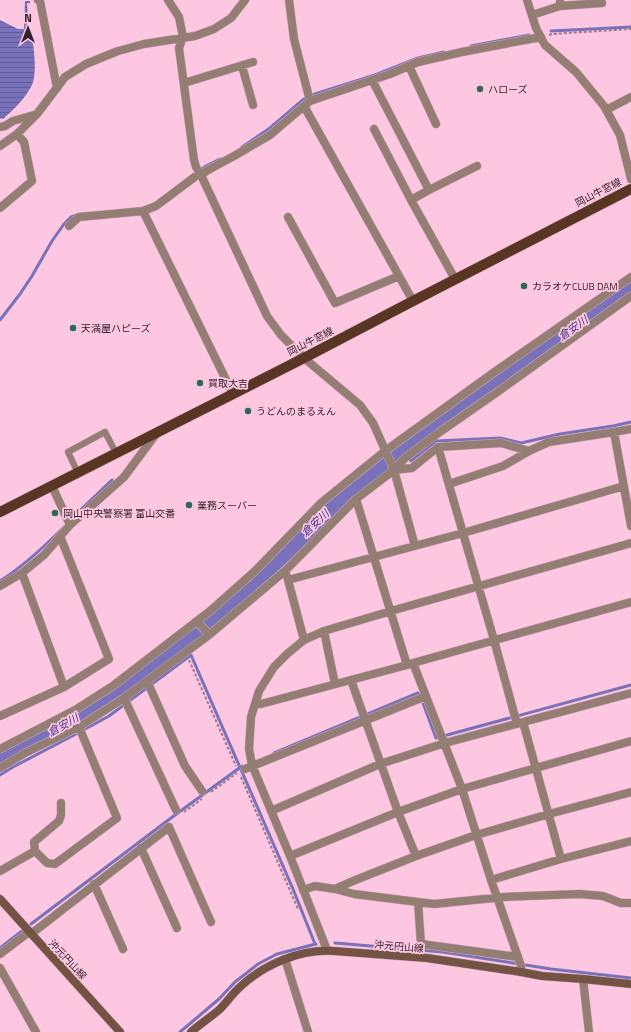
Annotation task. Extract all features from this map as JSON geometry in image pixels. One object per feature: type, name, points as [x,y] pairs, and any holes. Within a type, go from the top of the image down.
[{"type":"main road","name":"岡山牛窓線","points":[[0,512],[304,358],[631,189]]},
{"type":"main road","name":"沖元円山線","points":[[0,899],[120,1032]]},
{"type":"main road","name":"沖元円山線","points":[[191,1032],[220,1009],[241,986],[271,965],[298,955],[321,950],[520,964],[542,976],[631,984]]},
{"type":"street","points":[[38,0],[40,1],[57,88]]},
{"type":"street","points":[[168,0],[179,16],[183,38],[179,48],[194,160],[199,172],[267,316],[281,335],[304,358],[360,405],[372,423],[392,467],[415,546]]},
{"type":"street","points":[[0,146],[17,134],[37,114],[65,77],[86,64],[118,51],[144,44],[195,36],[214,29],[231,18],[245,0]]},
{"type":"street","points":[[289,0],[294,38],[308,100],[413,301]]},
{"type":"street","points":[[527,0],[536,28],[545,45],[576,72],[604,106],[620,135],[631,179]]},
{"type":"street","points":[[532,16],[560,3],[602,3],[601,0]]},
{"type":"street","points":[[69,226],[79,217],[143,211],[156,206],[199,172],[208,170],[270,135],[308,100],[390,74],[425,60],[541,38]]},
{"type":"street","points":[[184,83],[253,62]]},
{"type":"street","points":[[242,66],[253,105]]},
{"type":"street","points":[[409,66],[436,124]]},
{"type":"street","points":[[372,80],[429,190]]},
{"type":"street","points":[[606,110],[631,97]]},
{"type":"street","points":[[0,127],[13,121],[37,114]]},
{"type":"street","points":[[374,129],[411,200],[456,279]]},
{"type":"street","points":[[0,208],[32,181],[24,142],[17,134]]},
{"type":"street","points":[[411,200],[477,166]]},
{"type":"street","points":[[143,211],[233,394]]},
{"type":"street","points":[[288,217],[335,303],[399,276]]},
{"type":"street","points":[[0,749],[75,710],[114,685],[198,622],[255,571],[322,502],[493,373],[631,277]]},
{"type":"street","points":[[0,768],[25,753],[80,730],[126,701],[148,685],[207,633],[286,570],[356,499],[392,467],[631,296]]},
{"type":"street","points":[[449,484],[503,466],[529,450],[549,442],[631,429]]},
{"type":"street","points":[[614,432],[631,526]]},
{"type":"street","points":[[0,586],[22,573],[44,555],[69,523],[124,477],[156,433]]},
{"type":"street","points":[[392,467],[412,468],[438,447],[500,443],[529,450]]},
{"type":"street","points":[[438,447],[517,719],[535,768],[561,859]]},
{"type":"street","points":[[52,486],[69,523]]},
{"type":"street","points":[[288,580],[463,533],[624,486]]},
{"type":"street","points":[[356,499],[391,611],[423,697],[443,738],[462,789],[520,964],[421,944],[418,902]]},
{"type":"street","points":[[0,716],[64,686],[109,659],[60,536]]},
{"type":"street","points":[[328,950],[271,811],[243,768],[249,748],[251,717],[259,691],[274,668],[287,654],[304,640],[324,631],[631,543]]},
{"type":"street","points":[[286,570],[304,640]]},
{"type":"street","points":[[22,573],[64,686]]},
{"type":"street","points":[[255,704],[260,704],[410,664],[631,602]]},
{"type":"street","points":[[198,622],[207,633]]},
{"type":"street","points":[[324,631],[335,684]]},
{"type":"street","points":[[351,680],[380,764],[416,856]]},
{"type":"street","points":[[148,685],[185,766],[202,791]]},
{"type":"street","points":[[271,811],[443,738],[517,719],[631,693]]},
{"type":"street","points":[[243,768],[364,717],[423,697]]},
{"type":"street","points":[[126,701],[176,810]]},
{"type":"street","points":[[61,803],[61,815],[59,821],[34,842],[35,850],[47,863],[55,864],[117,818],[80,730]]},
{"type":"street","points":[[290,856],[398,812],[462,789],[631,741]]},
{"type":"street","points":[[335,890],[353,881],[416,856],[476,835],[631,792]]},
{"type":"street","points":[[0,954],[30,933],[169,827],[211,922]]},
{"type":"street","points":[[491,880],[561,859],[631,841]]},
{"type":"street","points":[[141,848],[177,928]]},
{"type":"street","points":[[0,871],[35,850]]},
{"type":"street","points":[[94,884],[123,949]]},
{"type":"street","points":[[303,890],[315,886],[354,894],[434,904],[498,898],[579,894],[603,896],[621,903],[631,903]]},
{"type":"street","points":[[285,959],[308,1032]]},
{"type":"street","points":[[0,968],[36,1032]]},
{"type":"street","points":[[583,979],[589,1032]]},
{"type":"lane","points":[[78,473],[68,452],[105,432],[116,453]]},
{"type":"path","points":[[541,38],[552,34],[631,29]]},
{"type":"path","points":[[188,659],[243,768],[298,909],[299,908]]},
{"type":"shaded area","points":[[25,1],[30,1],[30,3],[27,3],[29,28],[31,29],[34,57],[34,79],[23,99],[3,119],[0,119],[0,20],[18,29],[24,29]]},
{"type":"waterway","points":[[551,31],[631,27]]},
{"type":"waterway","points":[[471,46],[529,35]]},
{"type":"waterway","points":[[242,147],[270,128],[304,99],[315,94],[375,75],[418,58],[444,52]]},
{"type":"waterway","points":[[199,171],[220,159]]},
{"type":"waterway","points":[[0,320],[20,294],[64,224],[71,217],[77,215]]},
{"type":"waterway","name":"倉安川","points":[[0,759],[78,717],[135,678],[209,623],[332,507],[394,454],[423,435],[631,286]]},
{"type":"waterway","points":[[409,458],[411,461],[436,441],[500,438],[521,443],[560,434],[631,422]]},
{"type":"waterway","name":"倉安川","points":[[403,449],[406,454]]},
{"type":"waterway","points":[[69,521],[112,480]]},
{"type":"waterway","points":[[0,581],[34,556],[64,527]]},
{"type":"waterway","points":[[0,775],[109,716],[191,655],[293,889],[315,944]]},
{"type":"waterway","points":[[274,753],[418,693],[436,738],[631,685]]},
{"type":"waterway","points":[[31,924],[242,766]]},
{"type":"waterway","points":[[0,948],[22,931]]},
{"type":"waterway","points":[[335,943],[443,952],[551,969],[631,978]]},
{"type":"waterway","points":[[180,1032],[219,999],[235,982],[258,964],[277,954],[316,944]]},
{"type":"place","name":"ハローズ","points":[[480,89]]},
{"type":"place","name":"カラオケCLUB DAM","points":[[524,286]]},
{"type":"place","name":"天満屋ハピーズ","points":[[73,328]]},
{"type":"place","name":"買取大吉","points":[[200,383]]},
{"type":"place","name":"うどんのまるえん","points":[[248,411]]},
{"type":"place","name":"業務スーパー","points":[[189,505]]},
{"type":"place","name":"岡山中央警察署 富山交番","points":[[55,513]]}]
